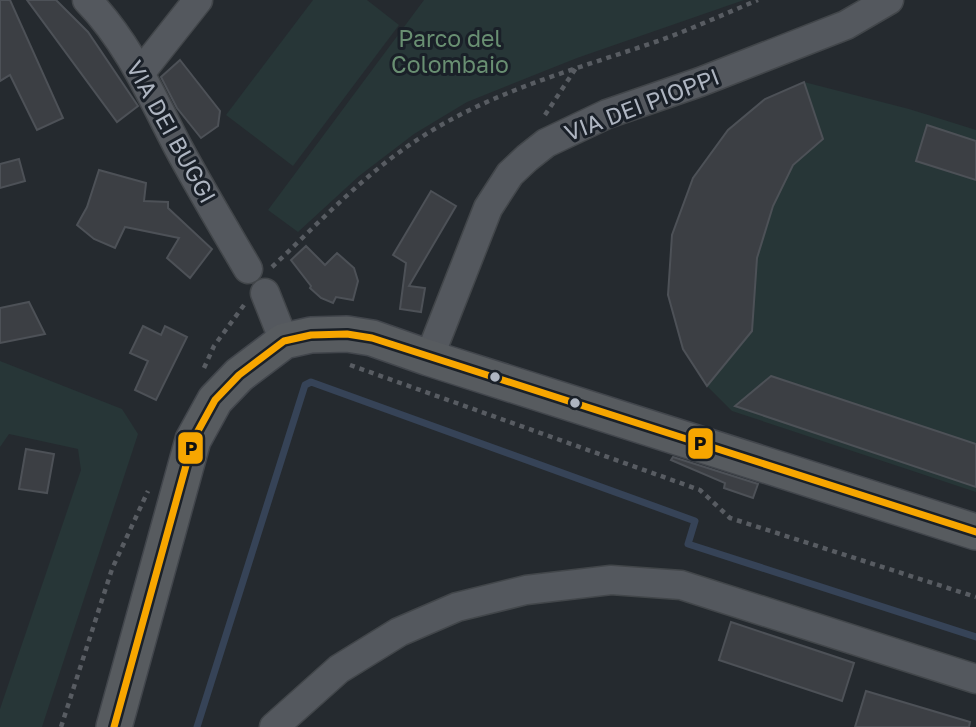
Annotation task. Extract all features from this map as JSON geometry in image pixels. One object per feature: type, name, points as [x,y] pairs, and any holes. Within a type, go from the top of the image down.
[{"type":"main road","points":[[114,727],[193,440],[215,400],[239,375],[284,341],[311,335],[347,334],[372,338],[976,532]]},
{"type":"street","name":"VIA DEI BUGGI","points":[[88,0],[116,34],[141,72],[190,170],[258,283],[284,341]]},
{"type":"street","points":[[141,72],[198,0]]},
{"type":"street","name":"VIA DEI PIOPPI","points":[[429,358],[488,208],[510,174],[537,150],[607,114],[700,82],[846,25],[889,0]]},
{"type":"street","points":[[274,727],[339,669],[399,632],[457,607],[526,590],[611,580],[681,585],[976,679]]},
{"type":"path","points":[[203,371],[214,346],[258,283],[358,186],[419,138],[532,82],[658,41],[758,0]]},
{"type":"path","points":[[537,150],[543,119],[557,93],[576,68]]},
{"type":"path","points":[[349,364],[699,490],[730,518],[976,597]]},
{"type":"path","points":[[61,727],[112,569],[152,482]]},
{"type":"green space","points":[[313,0],[367,0],[399,25],[293,166],[226,115]]},
{"type":"green space","name":"Parco del Colombaio","points":[[424,0],[744,0],[577,58],[467,102],[414,134],[359,176],[298,232],[268,210]]},
{"type":"green space","points":[[804,82],[909,109],[976,130],[976,492],[732,411],[707,386],[683,349],[668,295],[693,178],[728,130],[765,99]]},
{"type":"green space","points":[[0,361],[122,409],[138,434],[42,727],[0,727],[0,709],[81,470],[78,449],[9,434],[0,447]]},
{"type":"building","points":[[0,0],[10,0],[63,118],[37,130],[10,75],[0,81]]},
{"type":"building","points":[[27,0],[56,0],[88,32],[138,106],[117,122]]},
{"type":"building","points":[[180,60],[220,111],[218,126],[201,138],[177,108],[161,77]]},
{"type":"building","points":[[804,82],[823,139],[793,165],[773,206],[757,258],[752,331],[707,386],[683,349],[668,295],[672,235],[693,178],[728,130],[765,99]]},
{"type":"building","points":[[927,125],[976,141],[976,180],[916,161]]},
{"type":"building","points":[[19,159],[25,181],[0,188],[0,164]]},
{"type":"building","points":[[99,170],[146,183],[144,201],[168,202],[168,208],[212,249],[190,278],[167,258],[179,238],[125,227],[115,248],[94,239],[77,225],[87,207]]},
{"type":"building","points":[[431,191],[456,206],[409,286],[425,288],[421,312],[400,309],[406,263],[393,255]]},
{"type":"building","points":[[306,246],[325,265],[337,253],[354,268],[358,281],[353,300],[336,297],[333,303],[321,298],[310,288],[291,260]]},
{"type":"building","points":[[29,302],[45,334],[0,343],[0,308]]},
{"type":"building","points":[[143,326],[161,335],[165,326],[187,337],[156,400],[135,390],[148,361],[130,353]]},
{"type":"building","points":[[771,376],[976,444],[976,487],[735,406]]},
{"type":"building","points":[[26,449],[54,454],[47,493],[19,489]]},
{"type":"building","points":[[673,457],[758,484],[753,498],[724,488],[725,483],[671,460]]},
{"type":"building","points":[[731,622],[854,663],[842,701],[719,660]]},
{"type":"building","points":[[866,691],[970,722],[969,727],[855,727]]},
{"type":"waterway","points":[[197,727],[305,385],[311,382],[695,521],[688,544],[976,637]]},
{"type":"transit line","name":"P","points":[[114,727],[193,440],[215,400],[239,375],[284,341],[311,335],[347,334],[372,338],[976,532]]}]
